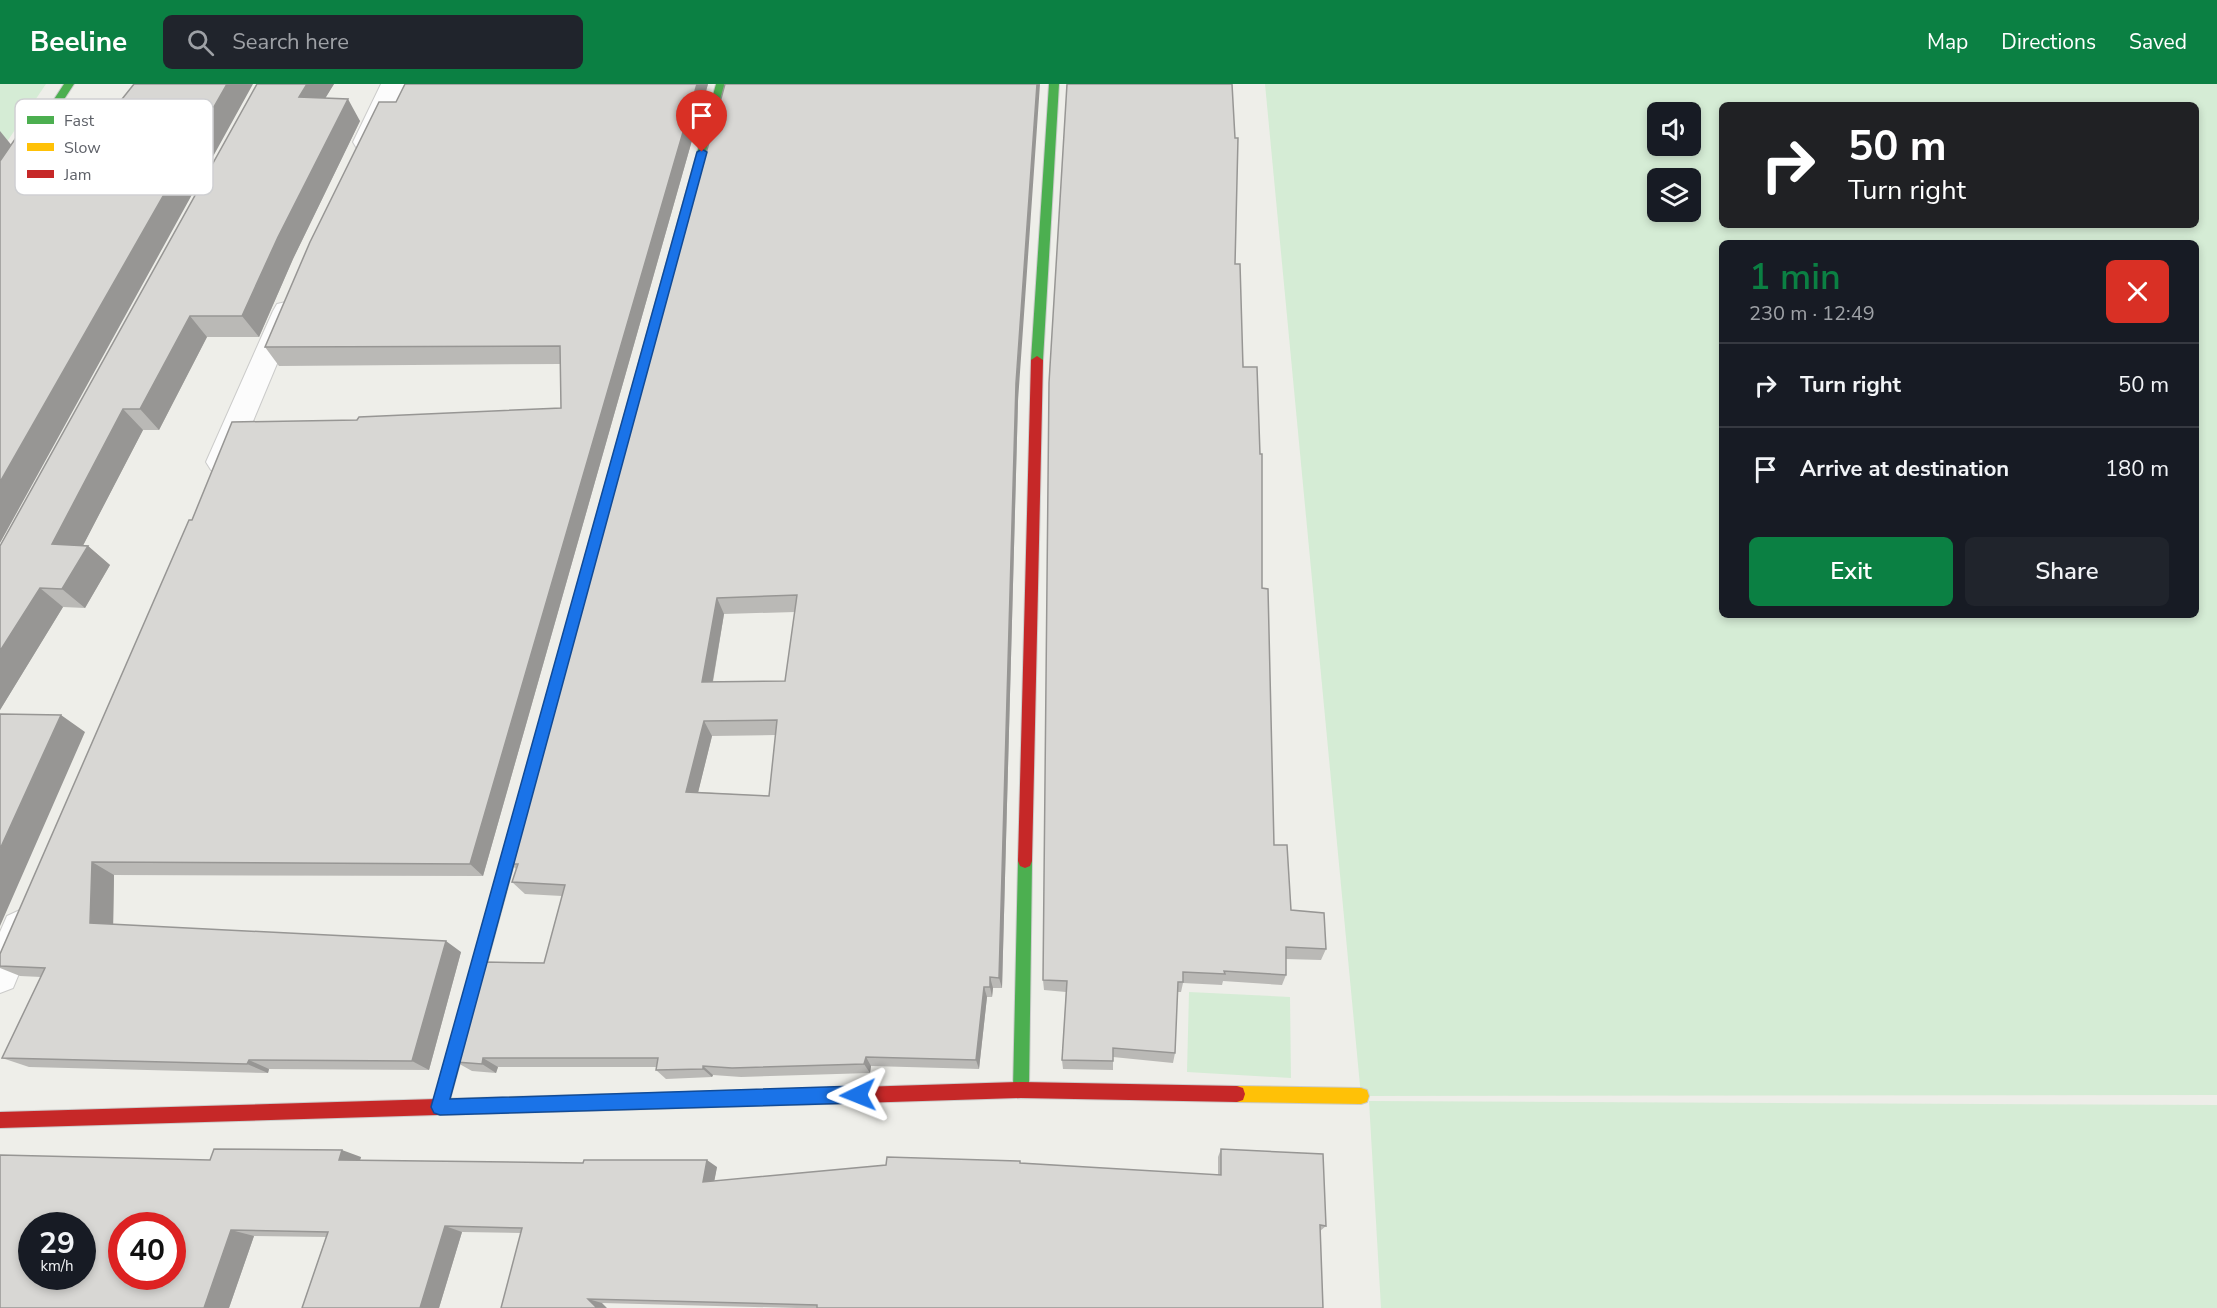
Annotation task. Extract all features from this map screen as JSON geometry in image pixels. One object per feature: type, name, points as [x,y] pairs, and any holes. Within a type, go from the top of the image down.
[{"type":"street","points":[[59,99],[69,84]]},
{"type":"street","points":[[353,167],[393,84]]},
{"type":"street","points":[[440,1107],[721,84]]},
{"type":"street","points":[[1022,1089],[1034,401],[1054,84]]},
{"type":"street","points":[[0,190],[15,167]]},
{"type":"street","points":[[208,491],[298,282]]},
{"type":"street","points":[[0,975],[33,898]]},
{"type":"street","points":[[0,1120],[1022,1089],[1361,1096]]},
{"type":"green space","points":[[0,84],[46,84],[36,99],[15,99],[15,130],[0,152]]},
{"type":"green space","points":[[1265,84],[2217,84],[2217,1095],[1361,1096]]},
{"type":"green space","points":[[1189,992],[1290,997],[1291,1078],[1187,1072]]},
{"type":"green space","points":[[1369,1101],[2217,1105],[2217,1308],[1381,1308]]},
{"type":"building","points":[[134,84],[227,84],[213,109],[213,99],[122,99]]},
{"type":"building","points":[[257,84],[307,84],[299,97],[348,99],[278,237],[242,316],[190,316],[140,409],[123,409],[52,544],[88,546],[62,589],[40,588],[0,651],[0,546],[195,195],[213,195],[213,163]]},
{"type":"building","points":[[405,84],[697,84],[470,864],[92,862],[90,923],[446,941],[412,1061],[249,1060],[247,1064],[2,1058],[45,968],[0,966],[0,954],[189,520],[192,520],[232,422],[357,420],[359,417],[561,408],[560,346],[265,347],[310,242],[379,102],[396,102]]},
{"type":"building","points":[[725,84],[1037,84],[1016,383],[999,978],[990,977],[990,987],[984,987],[976,1060],[866,1057],[864,1064],[732,1068],[703,1066],[703,1069],[656,1070],[658,1058],[483,1058],[482,1064],[456,1062],[484,962],[544,963],[565,885],[512,882],[518,864],[511,864]],"holes":[[[797,595],[785,681],[702,682],[717,598]],[[777,720],[769,796],[686,792],[704,721]]]},
{"type":"building","points":[[1067,84],[1232,84],[1235,138],[1238,138],[1235,264],[1240,264],[1243,367],[1257,367],[1260,454],[1262,454],[1262,588],[1268,589],[1274,845],[1287,845],[1291,910],[1324,913],[1326,949],[1286,947],[1286,975],[1224,971],[1225,974],[1183,972],[1183,982],[1178,982],[1175,1053],[1113,1048],[1113,1061],[1062,1060],[1067,981],[1043,980],[1049,383]]},
{"type":"building","points":[[15,139],[15,195],[164,195],[0,482],[0,161]]},
{"type":"building","points":[[0,714],[61,715],[0,849]]},
{"type":"building","points":[[214,1149],[342,1150],[339,1160],[583,1163],[584,1160],[707,1160],[703,1182],[886,1165],[887,1157],[1020,1161],[1020,1163],[1221,1175],[1221,1149],[1323,1154],[1326,1226],[1320,1225],[1323,1308],[817,1308],[817,1305],[588,1299],[597,1308],[501,1308],[522,1228],[445,1226],[420,1308],[302,1308],[328,1232],[231,1230],[204,1308],[0,1308],[0,1155],[210,1160]]},
{"type":"traffic: fast","points":[[59,99],[69,84]]},
{"type":"traffic: fast","points":[[639,384],[721,84]]},
{"type":"traffic: fast","points":[[1037,360],[1054,84]]},
{"type":"traffic: fast","points":[[0,190],[15,167]]},
{"type":"traffic: fast","points":[[440,1107],[522,809]]},
{"type":"traffic: fast","points":[[1021,1090],[1025,861]]},
{"type":"traffic: slow","points":[[522,809],[639,384]]},
{"type":"traffic: slow","points":[[1237,1094],[1361,1096]]},
{"type":"traffic: slow","points":[[437,1107],[827,1096]]},
{"type":"traffic: jam","points":[[1025,861],[1037,360]]},
{"type":"traffic: jam","points":[[827,1096],[1021,1090],[1237,1094]]},
{"type":"traffic: jam","points":[[0,1120],[437,1107]]},
{"type":"route","points":[[702,152],[440,1107],[858,1095]]}]
